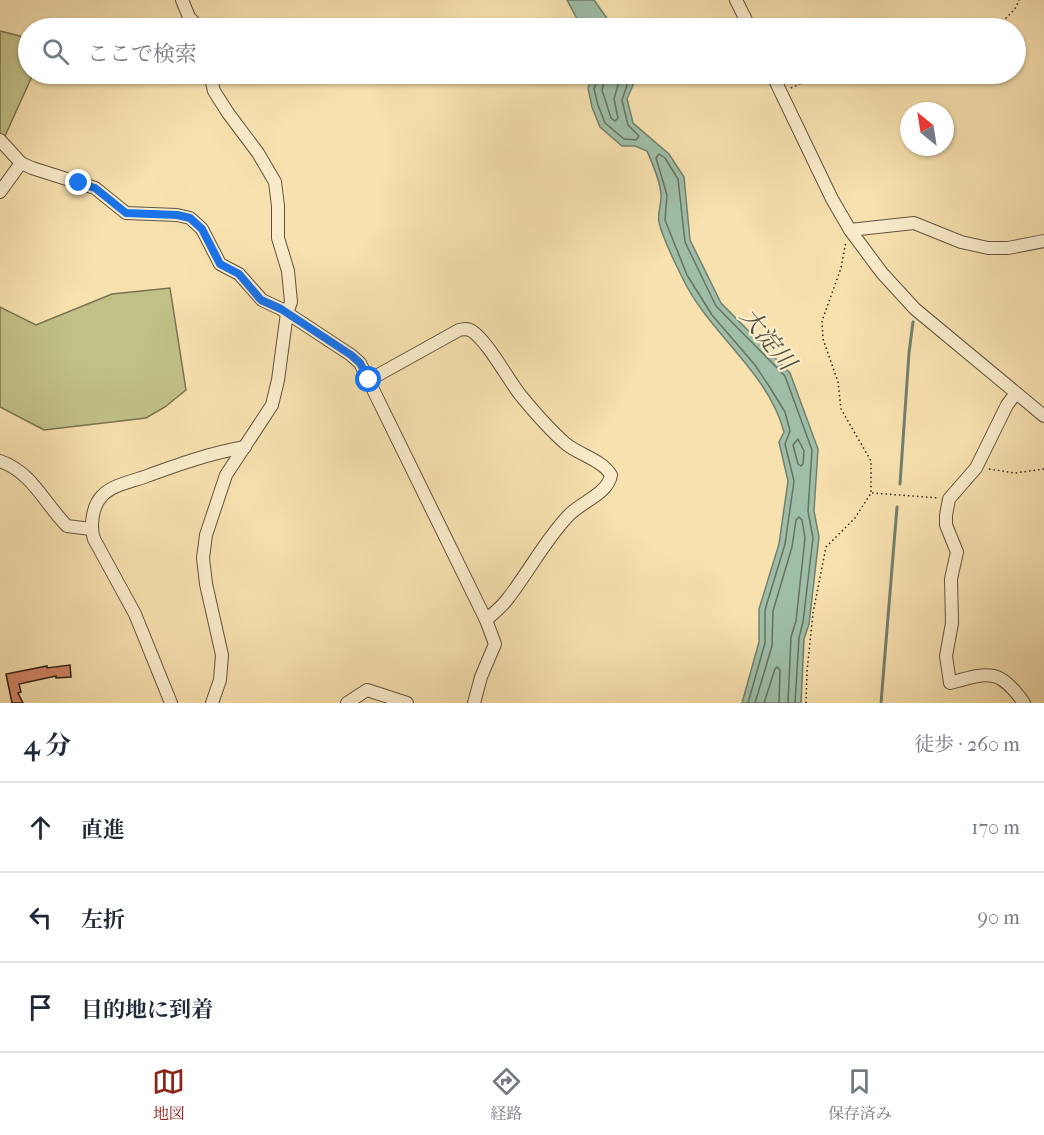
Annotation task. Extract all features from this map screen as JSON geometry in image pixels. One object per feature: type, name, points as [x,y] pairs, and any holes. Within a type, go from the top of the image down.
[{"type":"street","points":[[182,0],[190,18]]},
{"type":"street","points":[[736,0],[745,18]]},
{"type":"street","points":[[212,84],[214,91],[258,153],[274,182],[278,206],[278,238],[288,272],[291,303],[272,405],[226,475],[206,535],[203,558],[206,584],[222,655],[220,680],[212,703]]},
{"type":"street","points":[[777,84],[832,199],[850,230],[882,273],[907,301],[1044,416]]},
{"type":"street","points":[[0,140],[21,163],[95,188],[126,213],[177,215],[190,218],[202,229],[220,264],[239,274],[261,300],[288,313],[360,363],[451,553],[486,620],[495,644],[481,677],[474,703]]},
{"type":"street","points":[[0,192],[21,163]]},
{"type":"street","points":[[850,230],[914,223],[961,242],[988,248],[1008,248],[1044,241]]},
{"type":"street","points":[[369,380],[466,328],[474,332],[520,395],[548,428],[568,445],[607,468],[611,475],[605,488],[572,512],[552,533],[508,598],[486,620]]},
{"type":"street","points":[[1016,393],[1007,405],[976,468],[949,499],[946,525],[957,552],[951,579],[952,623],[946,656],[950,682],[978,675],[995,675],[1010,685],[1024,703]]},
{"type":"street","points":[[171,703],[135,614],[94,539],[91,529],[96,506],[102,495],[123,483],[217,452],[245,447]]},
{"type":"street","points":[[0,461],[13,465],[33,482],[56,515],[67,526],[91,529]]},
{"type":"street","points":[[347,703],[367,690],[407,703]]},
{"type":"path","points":[[1006,18],[1015,9],[1019,0]]},
{"type":"path","points":[[781,93],[802,84]]},
{"type":"path","points":[[806,703],[813,613],[826,547],[855,518],[871,493],[871,461],[841,409],[838,382],[823,339],[822,321],[841,268],[846,236],[850,230]]},
{"type":"path","points":[[976,468],[1015,473],[1044,469]]},
{"type":"path","points":[[871,493],[949,499]]},
{"type":"green space","points":[[0,31],[18,36],[18,84],[28,84],[0,147]]},
{"type":"green space","points":[[170,288],[186,390],[165,407],[146,418],[44,430],[0,407],[0,307],[36,325],[112,294]]},
{"type":"water","points":[[567,0],[594,0],[607,18],[577,18]]},
{"type":"water","points":[[589,84],[633,84],[627,99],[633,123],[669,154],[684,177],[690,240],[721,303],[790,373],[818,449],[814,511],[819,537],[809,624],[804,639],[801,703],[742,703],[759,642],[759,609],[779,544],[788,481],[779,442],[784,432],[765,390],[693,297],[679,271],[659,222],[660,189],[647,151],[635,146],[622,146],[600,127],[588,88]]},
{"type":"building","points":[[70,665],[71,677],[56,678],[56,676],[19,684],[21,692],[18,693],[23,703],[12,703],[6,674],[47,666],[47,668]]},
{"type":"waterway","points":[[900,484],[913,322]]},
{"type":"waterway","points":[[881,703],[897,507]]},
{"type":"route","points":[[79,183],[95,188],[126,213],[177,215],[190,218],[202,229],[220,264],[239,274],[261,300],[281,309],[351,355],[360,363],[369,380]]},
{"type":"water label","name":"大淀川","points":[[768,339]]}]
